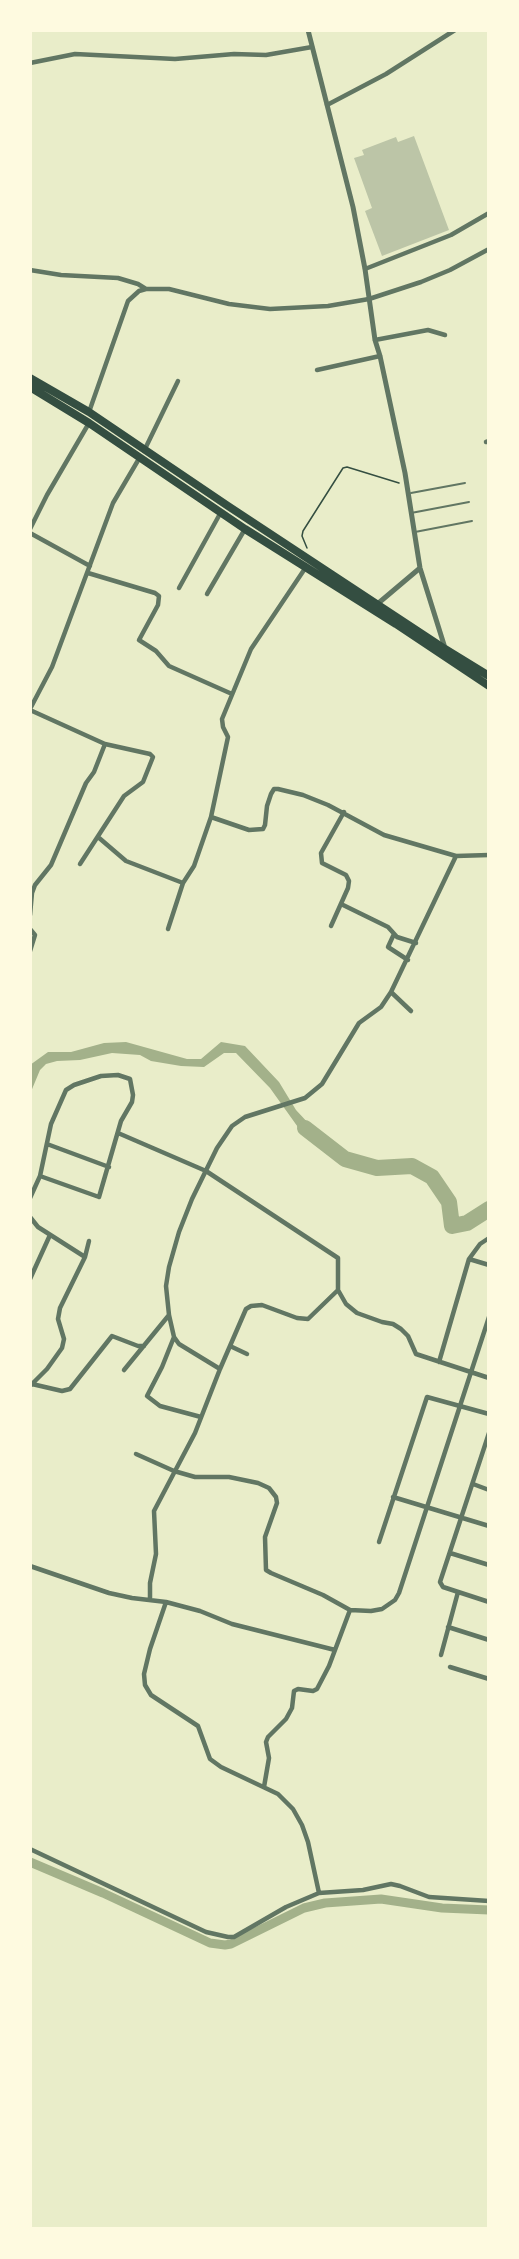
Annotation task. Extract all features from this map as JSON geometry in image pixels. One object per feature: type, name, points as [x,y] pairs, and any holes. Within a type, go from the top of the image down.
[{"type":"highway","points":[[30,378],[89,412],[116,436],[142,454],[489,686]]},
{"type":"highway","points":[[30,387],[89,423],[116,436]]},
{"type":"highway","points":[[142,454],[245,529],[489,676]]},
{"type":"street","points":[[308,30],[352,207],[365,270],[375,340],[407,485],[420,568],[445,649]]},
{"type":"street","points":[[327,105],[386,74],[454,30]]},
{"type":"street","points":[[30,63],[75,54],[175,59],[218,55],[266,55],[312,47]]},
{"type":"street","points":[[365,270],[451,235],[489,213]]},
{"type":"street","points":[[89,412],[128,301],[134,294],[146,289],[169,289],[229,304],[270,309],[328,306],[369,299],[450,270],[489,249]]},
{"type":"street","points":[[30,270],[61,275],[118,278],[146,289]]},
{"type":"street","points":[[375,340],[428,330],[446,335]]},
{"type":"street","points":[[317,370],[380,356]]},
{"type":"street","points":[[80,864],[124,796],[143,782],[153,757],[150,754],[105,744],[30,709],[52,667],[113,503],[142,454],[178,381]]},
{"type":"street","points":[[89,423],[47,495],[30,532],[90,566]]},
{"type":"street","points":[[179,588],[221,512]]},
{"type":"street","points":[[207,594],[245,529]]},
{"type":"street","points":[[168,929],[183,883],[194,866],[211,817],[228,737],[222,719],[251,649],[306,567]]},
{"type":"street","points":[[374,607],[420,568]]},
{"type":"street","points":[[88,573],[159,596],[158,605],[139,640],[156,651],[169,666],[232,694]]},
{"type":"street","points":[[30,915],[30,901],[35,885],[51,865],[105,744]]},
{"type":"street","points":[[211,817],[249,830],[263,829],[271,794],[274,789],[278,789],[303,795],[344,812],[384,835],[456,856],[489,855]]},
{"type":"street","points":[[331,926],[349,881],[346,875],[322,863],[321,853],[344,812]]},
{"type":"street","points":[[98,837],[126,861],[183,883]]},
{"type":"street","points":[[220,1369],[185,1350],[174,1337],[166,1286],[179,1232],[206,1171],[217,1148],[232,1126],[245,1117],[305,1098],[322,1084],[359,1023],[381,1007],[391,992],[456,856]]},
{"type":"street","points":[[341,904],[388,927],[393,934],[416,943]]},
{"type":"street","points":[[30,929],[35,935],[30,951]]},
{"type":"street","points":[[393,934],[388,947],[408,960]]},
{"type":"street","points":[[391,992],[411,1011]]},
{"type":"street","points":[[30,1198],[40,1176],[51,1124],[66,1090],[101,1076],[126,1077],[130,1080],[132,1102],[121,1121],[98,1198],[40,1176]]},
{"type":"street","points":[[118,1132],[206,1171],[338,1258],[339,1290],[346,1304],[357,1313],[393,1324],[408,1336],[416,1354],[489,1378]]},
{"type":"street","points":[[47,1144],[109,1167]]},
{"type":"street","points":[[30,1217],[38,1227],[85,1257]]},
{"type":"street","points":[[30,1279],[50,1235]]},
{"type":"street","points":[[439,1362],[468,1258],[480,1244],[489,1238]]},
{"type":"street","points":[[31,1385],[58,1356],[64,1339],[58,1319],[60,1308],[85,1257],[89,1241]]},
{"type":"street","points":[[468,1258],[489,1265]]},
{"type":"street","points":[[150,1600],[150,1583],[156,1554],[153,1514],[174,1471],[182,1460],[246,1310],[251,1306],[262,1305],[297,1318],[308,1319],[339,1290]]},
{"type":"street","points":[[124,1370],[169,1315]]},
{"type":"street","points":[[136,1454],[174,1471],[200,1478],[229,1477],[258,1483],[269,1488],[276,1497],[277,1503],[265,1537],[266,1570],[323,1595],[350,1610],[382,1609],[395,1600],[399,1593],[489,1317]]},
{"type":"street","points":[[31,1385],[62,1391],[70,1389],[112,1336],[144,1346]]},
{"type":"street","points":[[174,1337],[147,1396],[160,1406],[201,1417]]},
{"type":"street","points":[[482,1337],[489,1340]]},
{"type":"street","points":[[230,1346],[247,1354]]},
{"type":"street","points":[[379,1542],[427,1397],[489,1414]]},
{"type":"street","points":[[489,1433],[441,1585],[489,1602]]},
{"type":"street","points":[[483,1450],[489,1452]]},
{"type":"street","points":[[473,1484],[489,1490]]},
{"type":"street","points":[[393,1497],[489,1526]]},
{"type":"street","points":[[450,1553],[489,1565]]},
{"type":"street","points":[[30,1566],[109,1593],[166,1602],[201,1611],[232,1624],[335,1650]]},
{"type":"street","points":[[441,1655],[458,1592]]},
{"type":"street","points":[[166,1602],[150,1649],[144,1674],[145,1685],[151,1695],[198,1726],[210,1759],[221,1767],[264,1786],[285,1800],[302,1825],[319,1893]]},
{"type":"street","points":[[264,1786],[269,1758],[266,1742],[268,1737],[286,1719],[292,1708],[294,1691],[317,1689],[350,1610]]},
{"type":"street","points":[[448,1627],[489,1640]]},
{"type":"street","points":[[450,1667],[489,1679]]},
{"type":"street","points":[[30,1849],[206,1932],[228,1937],[319,1893],[363,1890],[391,1884],[429,1897],[489,1901]]},
{"type":"lane","points":[[408,494],[465,483]]},
{"type":"lane","points":[[411,513],[469,502]]},
{"type":"lane","points":[[415,532],[472,521]]},
{"type":"path","points":[[307,548],[302,536],[303,531],[344,468],[407,485]]},
{"type":"shaded area","points":[[126,1042],[187,1059],[201,1059],[221,1042],[245,1046],[279,1082],[296,1110],[324,1140],[319,1144],[300,1130],[270,1088],[236,1053],[224,1053],[204,1067],[181,1066],[151,1061],[140,1055],[112,1053],[80,1060],[57,1061],[46,1064],[40,1070],[30,1094],[30,1065],[48,1052],[71,1052],[104,1043]]},
{"type":"building","points":[[414,136],[449,230],[382,256],[365,211],[372,208],[354,158],[364,155],[362,150],[396,137],[398,142]]},
{"type":"waterway","points":[[305,1128],[345,1159],[377,1168],[412,1166],[432,1177],[449,1202],[452,1226],[467,1223],[489,1209]]},
{"type":"waterway","points":[[30,1862],[210,1943],[225,1945],[304,1908],[325,1903],[381,1899],[442,1908],[489,1910]]}]
